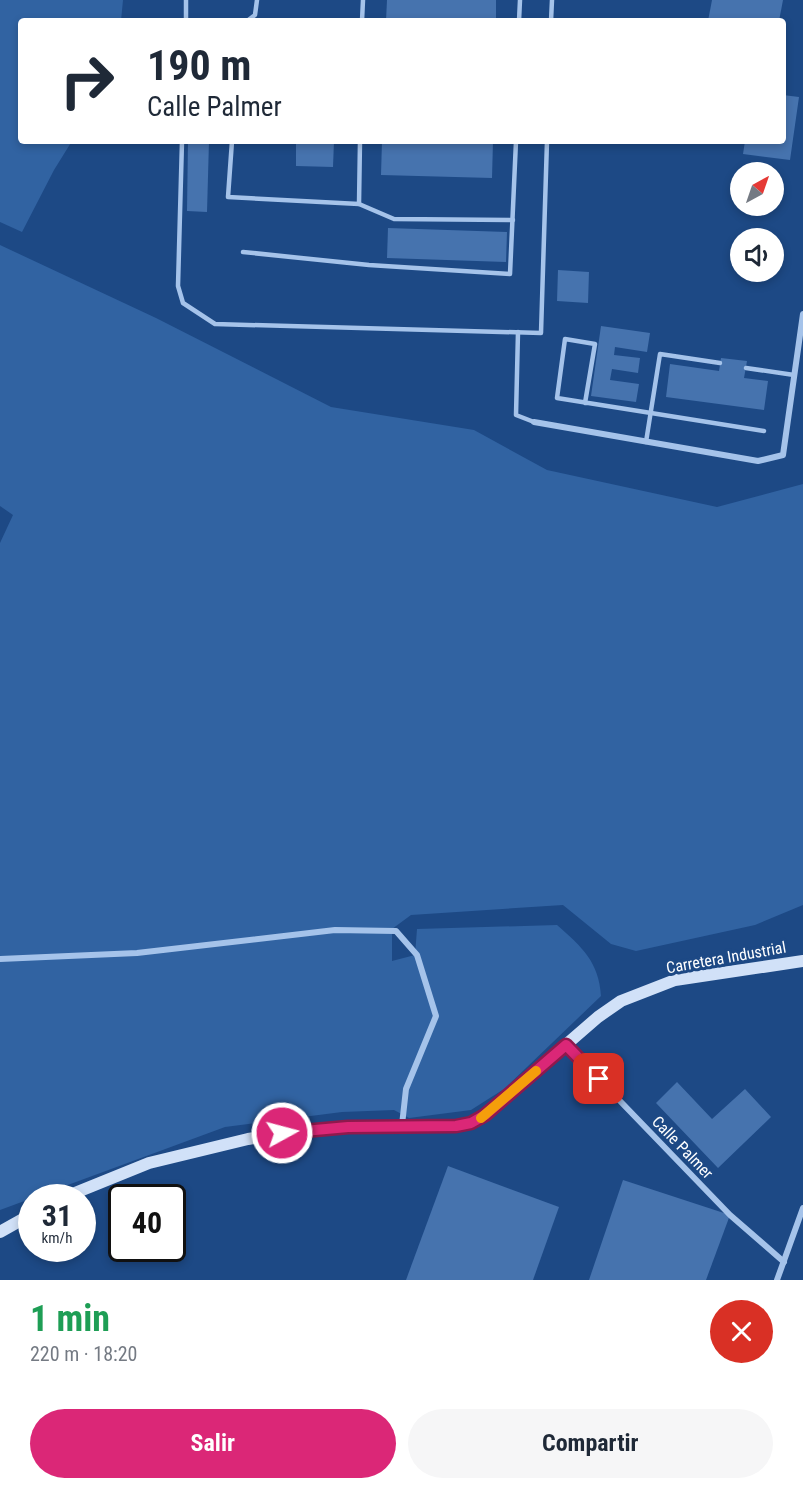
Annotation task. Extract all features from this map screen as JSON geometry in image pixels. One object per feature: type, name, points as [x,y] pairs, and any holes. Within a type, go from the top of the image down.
[{"type":"street","points":[[534,422],[758,461],[783,455],[803,314]]},
{"type":"street","points":[[0,959],[137,953],[335,930],[396,931],[417,955],[436,1016],[406,1089],[402,1125]]},
{"type":"street","name":"Carretera Industrial","points":[[96,1184],[149,1163],[248,1139],[299,1131],[402,1125],[456,1126],[471,1123],[485,1115],[613,1006],[646,990],[675,980],[803,961]]},
{"type":"street","name":"Calle Palmer","points":[[566,1045],[730,1215],[784,1262]]},
{"type":"street","points":[[777,1280],[803,1208]]},
{"type":"street","points":[[0,1232],[18,1222]]},
{"type":"lane","points":[[186,0],[186,18]]},
{"type":"lane","points":[[251,18],[255,15],[256,0]]},
{"type":"lane","points":[[362,18],[363,0]]},
{"type":"lane","points":[[519,18],[520,0]]},
{"type":"lane","points":[[551,18],[552,0]]},
{"type":"lane","points":[[182,144],[178,286],[183,303],[215,324],[541,333],[547,144]]},
{"type":"lane","points":[[232,144],[228,197],[359,204],[394,219],[513,220]]},
{"type":"lane","points":[[359,204],[360,144]]},
{"type":"lane","points":[[243,252],[369,265],[510,274],[516,144]]},
{"type":"lane","points":[[518,332],[516,415],[534,422]]},
{"type":"lane","points":[[585,403],[595,344],[565,339],[557,398],[585,403],[650,412],[765,431]]},
{"type":"lane","points":[[646,441],[660,354],[720,363]]},
{"type":"lane","points":[[746,368],[794,375]]},
{"type":"shaded area","points":[[0,0],[123,0],[121,18],[18,18],[18,144],[70,144],[22,232],[0,222]]},
{"type":"shaded area","points":[[0,245],[156,318],[331,407],[474,430],[547,470],[717,507],[803,484],[803,905],[755,925],[636,951],[611,944],[563,905],[411,915],[392,929],[392,961],[415,955],[417,929],[557,925],[581,948],[593,964],[600,984],[601,996],[504,1089],[471,1110],[409,1118],[394,1110],[342,1112],[225,1127],[70,1184],[18,1184],[18,1203],[0,1210],[0,543],[13,515],[0,506]]},
{"type":"building","points":[[387,0],[496,0],[496,18],[386,18]]},
{"type":"building","points":[[712,0],[783,0],[780,18],[709,18]]},
{"type":"building","points":[[786,95],[799,97],[790,160],[743,154],[745,144],[786,144]]},
{"type":"building","points":[[188,144],[209,144],[207,212],[187,211]]},
{"type":"building","points":[[296,144],[334,144],[333,167],[296,166]]},
{"type":"building","points":[[382,144],[493,144],[492,178],[381,175]]},
{"type":"building","points":[[388,228],[507,232],[506,262],[387,258]]},
{"type":"building","points":[[558,270],[589,272],[588,303],[557,301]]},
{"type":"building","points":[[601,326],[650,333],[647,352],[615,347],[614,355],[640,358],[638,373],[612,369],[610,380],[639,384],[636,402],[591,396]]},
{"type":"building","points":[[721,358],[747,361],[744,378],[768,381],[764,410],[666,397],[670,364],[719,371]]},
{"type":"building","points":[[677,1082],[712,1119],[745,1089],[771,1117],[718,1168],[656,1103]]},
{"type":"building","points":[[448,1166],[559,1207],[533,1280],[406,1280]]},
{"type":"building","points":[[623,1180],[730,1215],[706,1280],[589,1280]]},
{"type":"slow traffic","points":[[481,1118],[536,1071]]},
{"type":"route","points":[[282,1133],[348,1127],[456,1126],[471,1123],[485,1115],[566,1045],[599,1079]]}]
